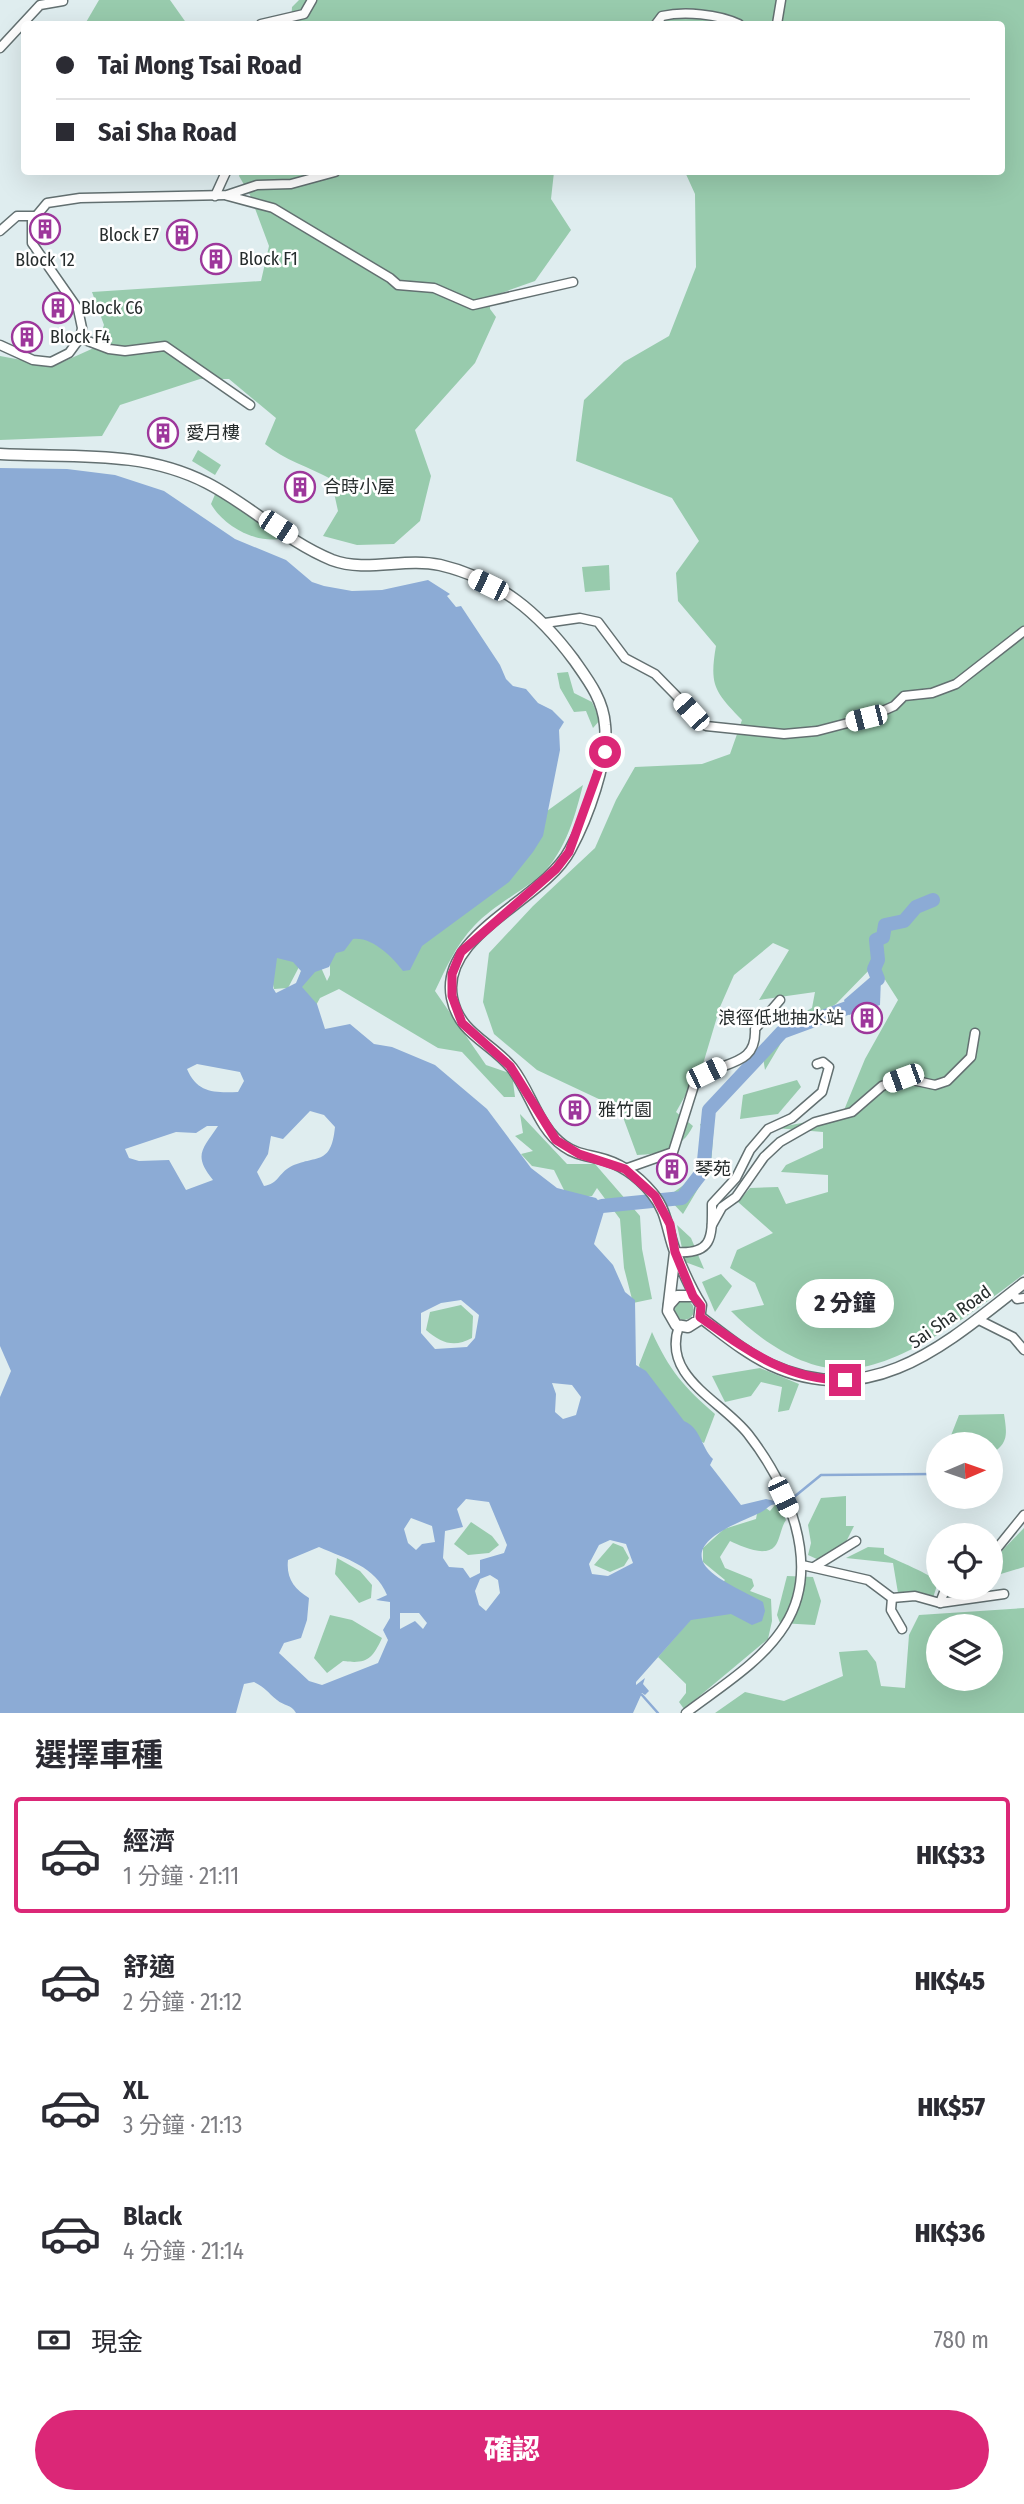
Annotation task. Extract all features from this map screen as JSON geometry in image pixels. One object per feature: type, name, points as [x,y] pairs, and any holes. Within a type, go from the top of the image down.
[{"type":"main road","points":[[0,454],[118,456],[180,470],[217,488],[329,559],[355,565],[418,563],[447,567],[520,601],[545,623],[587,679],[600,702],[606,731],[604,758],[569,852],[556,869],[461,952],[452,974],[452,996],[462,1023],[510,1066],[556,1140],[579,1154],[625,1169],[658,1200],[670,1224],[675,1252],[693,1296],[701,1306],[700,1317],[691,1326],[678,1326],[669,1317],[675,1252]]},
{"type":"main road","name":"Sai Sha Road","points":[[700,1317],[769,1364],[800,1375],[834,1380],[868,1377],[898,1370],[934,1351],[1024,1283]]},
{"type":"main road","points":[[669,1305],[682,1294],[693,1296]]},
{"type":"street","points":[[274,21],[304,14],[312,0]]},
{"type":"street","points":[[778,21],[781,0]]},
{"type":"street","points":[[25,21],[40,5],[63,1]]},
{"type":"street","points":[[658,21],[662,16],[679,14],[728,21]]},
{"type":"street","points":[[0,48],[21,25]]},
{"type":"street","points":[[215,196],[225,175]]},
{"type":"street","points":[[0,345],[33,360],[51,362],[69,354],[80,338],[82,328],[78,309],[32,243],[30,232],[35,216],[47,203],[61,199],[226,195],[257,185],[291,184],[324,175]]},
{"type":"street","points":[[226,195],[273,208],[398,285],[434,288],[473,305],[573,282]]},
{"type":"street","points":[[0,230],[17,216],[35,216]]},
{"type":"street","points":[[80,338],[108,349],[125,351],[165,346],[250,405]]},
{"type":"street","points":[[545,623],[580,618],[598,622],[625,658],[656,674],[706,726],[771,730],[785,734],[817,731],[866,718],[894,706],[904,696],[932,693],[956,684],[1024,632]]},
{"type":"street","points":[[625,1169],[673,1152],[696,1079],[752,1052],[758,1043],[755,1029],[780,1000]]},
{"type":"street","points":[[675,1252],[695,1253],[705,1247],[712,1225],[722,1207],[736,1197],[764,1157],[780,1142],[815,1122],[852,1112],[881,1086],[903,1078],[934,1084],[947,1081],[971,1056],[975,1033]]},
{"type":"street","points":[[712,1225],[712,1203],[736,1178],[750,1150],[768,1129],[792,1118],[821,1092],[829,1067],[823,1062],[817,1064]]},
{"type":"street","points":[[1012,1293],[1017,1299],[1024,1298]]},
{"type":"street","points":[[977,1319],[1013,1337],[1024,1350]]},
{"type":"street","points":[[678,1326],[673,1343],[678,1359],[689,1379],[732,1416],[761,1454],[795,1522],[801,1545],[802,1564],[795,1605],[776,1637],[754,1660],[687,1713]]},
{"type":"street","points":[[1003,1541],[1024,1515]]},
{"type":"street","points":[[814,1567],[856,1541]]},
{"type":"street","points":[[802,1564],[868,1580],[892,1598],[915,1596],[940,1603],[1004,1594]]},
{"type":"street","points":[[892,1598],[891,1610],[902,1629]]},
{"type":"green space","points":[[99,0],[170,0],[185,21],[87,21]]},
{"type":"green space","points":[[299,0],[1024,0],[1024,1274],[964,1318],[893,1358],[869,1366],[847,1369],[815,1365],[769,1343],[731,1311],[764,1305],[755,1283],[730,1268],[737,1250],[773,1233],[738,1202],[750,1188],[778,1187],[786,1204],[828,1192],[828,1175],[781,1172],[786,1165],[823,1148],[823,1132],[776,1128],[842,1115],[865,1059],[898,1000],[875,964],[836,1004],[787,1033],[765,1070],[761,1045],[785,1022],[812,1008],[815,992],[759,1000],[789,950],[773,943],[734,975],[720,1007],[703,1064],[676,1112],[693,1126],[688,1134],[670,1149],[637,1155],[620,1109],[537,1070],[494,1034],[483,1002],[489,953],[533,906],[595,848],[616,800],[635,767],[702,764],[730,754],[742,720],[716,688],[713,670],[716,646],[678,601],[676,573],[699,541],[672,498],[576,461],[584,400],[624,362],[669,336],[696,267],[695,194],[686,175],[1005,175],[1005,21],[291,21],[292,7]]},
{"type":"green space","points":[[554,175],[551,199],[571,230],[535,281],[490,297],[490,309],[496,317],[475,363],[415,430],[431,476],[420,521],[394,544],[357,545],[323,536],[338,511],[331,479],[288,459],[265,444],[276,418],[229,379],[200,379],[120,405],[102,436],[0,440],[0,356],[54,366],[96,347],[104,325],[92,292],[261,281],[269,246],[250,195],[239,176]]},
{"type":"green space","points":[[198,450],[221,465],[215,475],[192,461]]},
{"type":"green space","points":[[216,492],[284,538],[263,539],[233,527],[211,504]]},
{"type":"green space","points":[[609,565],[610,590],[585,592],[582,567]]},
{"type":"green space","points":[[568,672],[574,693],[592,702],[600,720],[593,728],[586,711],[574,712],[560,688],[557,673]]},
{"type":"green space","points":[[583,785],[572,824],[561,849],[535,880],[495,907],[474,926],[447,965],[435,991],[486,1065],[512,1074],[515,1097],[504,1097],[462,1052],[438,1048],[339,989],[320,998],[309,1018],[295,995],[303,963],[315,954],[327,981],[330,975],[330,955],[351,931],[547,806],[547,811]]},
{"type":"green space","points":[[282,955],[300,965],[288,988],[274,989],[268,962]]},
{"type":"green space","points":[[797,1080],[801,1087],[778,1114],[740,1119],[743,1095]]},
{"type":"green space","points":[[520,1114],[567,1164],[595,1164],[640,1216],[642,1249],[652,1299],[633,1303],[624,1268],[620,1219],[597,1188],[592,1196],[568,1198],[554,1170],[532,1166],[521,1154],[533,1151],[515,1136],[523,1133]]},
{"type":"green space","points":[[714,1122],[711,1167],[683,1214],[667,1197],[699,1174],[704,1136],[700,1124]]},
{"type":"green space","points":[[677,1225],[691,1238],[704,1269],[685,1262]]},
{"type":"green space","points":[[721,1274],[732,1286],[715,1312],[702,1282]]},
{"type":"green space","points":[[684,1300],[691,1303],[694,1310],[691,1317],[684,1320],[677,1317],[674,1310],[677,1303]]},
{"type":"green space","points":[[461,1305],[473,1316],[472,1338],[459,1343],[448,1343],[426,1330],[430,1312]]},
{"type":"green space","points":[[652,1332],[678,1377],[715,1414],[704,1443],[653,1414],[639,1365]]},
{"type":"green space","points":[[760,1368],[799,1384],[789,1410],[778,1412],[782,1387],[761,1382],[751,1396],[725,1402],[712,1376]]},
{"type":"green space","points":[[1004,1414],[1004,1442],[1003,1432],[952,1432],[959,1415]]},
{"type":"green space","points":[[846,1496],[846,1526],[854,1526],[846,1542],[819,1560],[808,1555],[811,1543],[808,1525],[821,1498]]},
{"type":"green space","points":[[759,1503],[770,1511],[775,1505],[780,1507],[786,1520],[775,1546],[759,1551],[730,1541],[720,1557],[725,1568],[752,1579],[754,1586],[750,1591],[771,1599],[772,1621],[768,1639],[684,1709],[679,1702],[686,1693],[686,1684],[658,1657],[725,1580],[703,1562],[703,1548],[724,1529],[756,1519]]},
{"type":"green space","points":[[471,1522],[492,1536],[499,1545],[489,1553],[468,1555],[454,1544]]},
{"type":"green space","points":[[1024,1528],[1024,1567],[1003,1573],[1003,1550]]},
{"type":"green space","points":[[613,1543],[623,1547],[629,1558],[624,1566],[610,1572],[594,1565]]},
{"type":"green space","points":[[868,1547],[884,1548],[884,1554],[926,1574],[926,1597],[898,1593],[893,1563],[846,1558]]},
{"type":"green space","points":[[337,1558],[360,1571],[372,1585],[371,1598],[359,1603],[335,1574]]},
{"type":"green space","points":[[787,1576],[813,1577],[821,1601],[815,1625],[780,1623],[777,1615]]},
{"type":"green space","points":[[1024,1608],[1024,1713],[715,1713],[745,1692],[784,1701],[843,1676],[839,1652],[867,1650],[876,1662],[881,1686],[905,1688],[909,1635],[919,1615],[926,1615],[926,1691],[1003,1691],[1003,1614],[934,1614]]},
{"type":"green space","points":[[330,1615],[352,1620],[382,1638],[367,1659],[357,1662],[343,1661],[327,1673],[314,1658]]},
{"type":"water","points":[[0,468],[67,469],[115,475],[164,491],[235,539],[286,560],[312,582],[324,586],[352,591],[382,590],[428,580],[450,594],[447,596],[456,607],[461,606],[500,665],[506,679],[513,686],[526,689],[538,703],[552,710],[564,722],[559,730],[560,750],[543,836],[509,882],[422,946],[410,970],[403,971],[388,954],[374,944],[353,939],[344,951],[336,953],[329,967],[315,972],[302,987],[317,1004],[325,1029],[350,1024],[374,1044],[392,1047],[435,1065],[487,1109],[531,1168],[557,1188],[596,1198],[605,1208],[594,1244],[613,1265],[625,1292],[635,1300],[636,1365],[646,1371],[684,1421],[694,1428],[713,1459],[710,1465],[741,1505],[766,1499],[775,1501],[776,1504],[712,1538],[702,1554],[704,1564],[715,1575],[763,1602],[765,1611],[762,1621],[752,1625],[731,1614],[691,1620],[636,1682],[636,1685],[645,1678],[643,1684],[649,1691],[645,1695],[642,1693],[633,1713],[296,1713],[254,1682],[244,1684],[236,1713],[0,1713],[0,1397],[11,1371],[0,1346]],"holes":[[[277,958],[293,962],[301,971],[296,983],[276,993],[273,988]],[[197,1064],[240,1072],[244,1081],[238,1092],[208,1090],[196,1083],[187,1069]],[[310,1111],[324,1115],[335,1127],[333,1140],[326,1154],[290,1167],[272,1183],[264,1186],[257,1172],[268,1154],[271,1136],[283,1139]],[[207,1126],[218,1126],[202,1153],[203,1164],[213,1180],[186,1190],[169,1160],[139,1161],[129,1158],[125,1149],[176,1132],[196,1133]],[[461,1300],[479,1315],[475,1338],[467,1347],[435,1349],[421,1333],[421,1313],[441,1303]],[[552,1383],[572,1385],[581,1397],[576,1415],[563,1419],[555,1412],[556,1394]],[[466,1499],[489,1502],[507,1545],[504,1553],[480,1560],[480,1573],[470,1578],[463,1568],[449,1567],[443,1558],[445,1531],[463,1527],[457,1509]],[[411,1518],[432,1526],[435,1542],[422,1544],[416,1550],[408,1543],[404,1529]],[[610,1540],[626,1544],[633,1563],[608,1576],[592,1574],[589,1564],[599,1545]],[[319,1547],[359,1565],[375,1577],[387,1595],[376,1600],[390,1602],[390,1618],[383,1630],[388,1640],[378,1663],[322,1685],[309,1681],[279,1653],[284,1643],[301,1638],[307,1620],[309,1598],[295,1587],[288,1572],[288,1560]],[[490,1575],[498,1580],[500,1593],[486,1611],[479,1605],[475,1591],[480,1579]],[[400,1613],[419,1613],[427,1623],[423,1629],[415,1621],[400,1629]]]},
{"type":"water","points":[[874,974],[881,977],[880,1005],[849,1015],[844,1000]]},
{"type":"waterway","points":[[878,979],[874,969],[878,960],[876,940],[883,937],[885,925],[904,921],[916,907],[933,900]]},
{"type":"waterway","points":[[602,1206],[682,1198],[703,1171],[709,1110],[782,1032],[847,1008]]},
{"type":"waterway","points":[[794,1497],[821,1475],[926,1474]]},
{"type":"waterway","points":[[642,1695],[658,1713]]},
{"type":"place","name":"Block 12","points":[[45,229]]},
{"type":"place","name":"Block E7","points":[[182,235]]},
{"type":"place","name":"Block F1","points":[[216,259]]},
{"type":"place","name":"Block C6","points":[[58,308]]},
{"type":"place","name":"Block F4","points":[[27,337]]},
{"type":"place","name":"愛月樓","points":[[163,433]]},
{"type":"place","name":"合時小屋","points":[[300,487]]},
{"type":"place","name":"浪徑低地抽水站","points":[[867,1018]]},
{"type":"place","name":"雅竹園","points":[[575,1110]]},
{"type":"place","name":"琴苑","points":[[672,1169]]},
{"type":"route","points":[[605,752],[582,820],[565,858],[556,869],[461,952],[451,979],[455,1008],[462,1023],[475,1038],[495,1051],[510,1066],[546,1128],[556,1140],[579,1154],[609,1161],[625,1169],[642,1181],[655,1196],[670,1224],[675,1252],[693,1296],[701,1306],[700,1317],[769,1364],[811,1378],[845,1380]]}]
